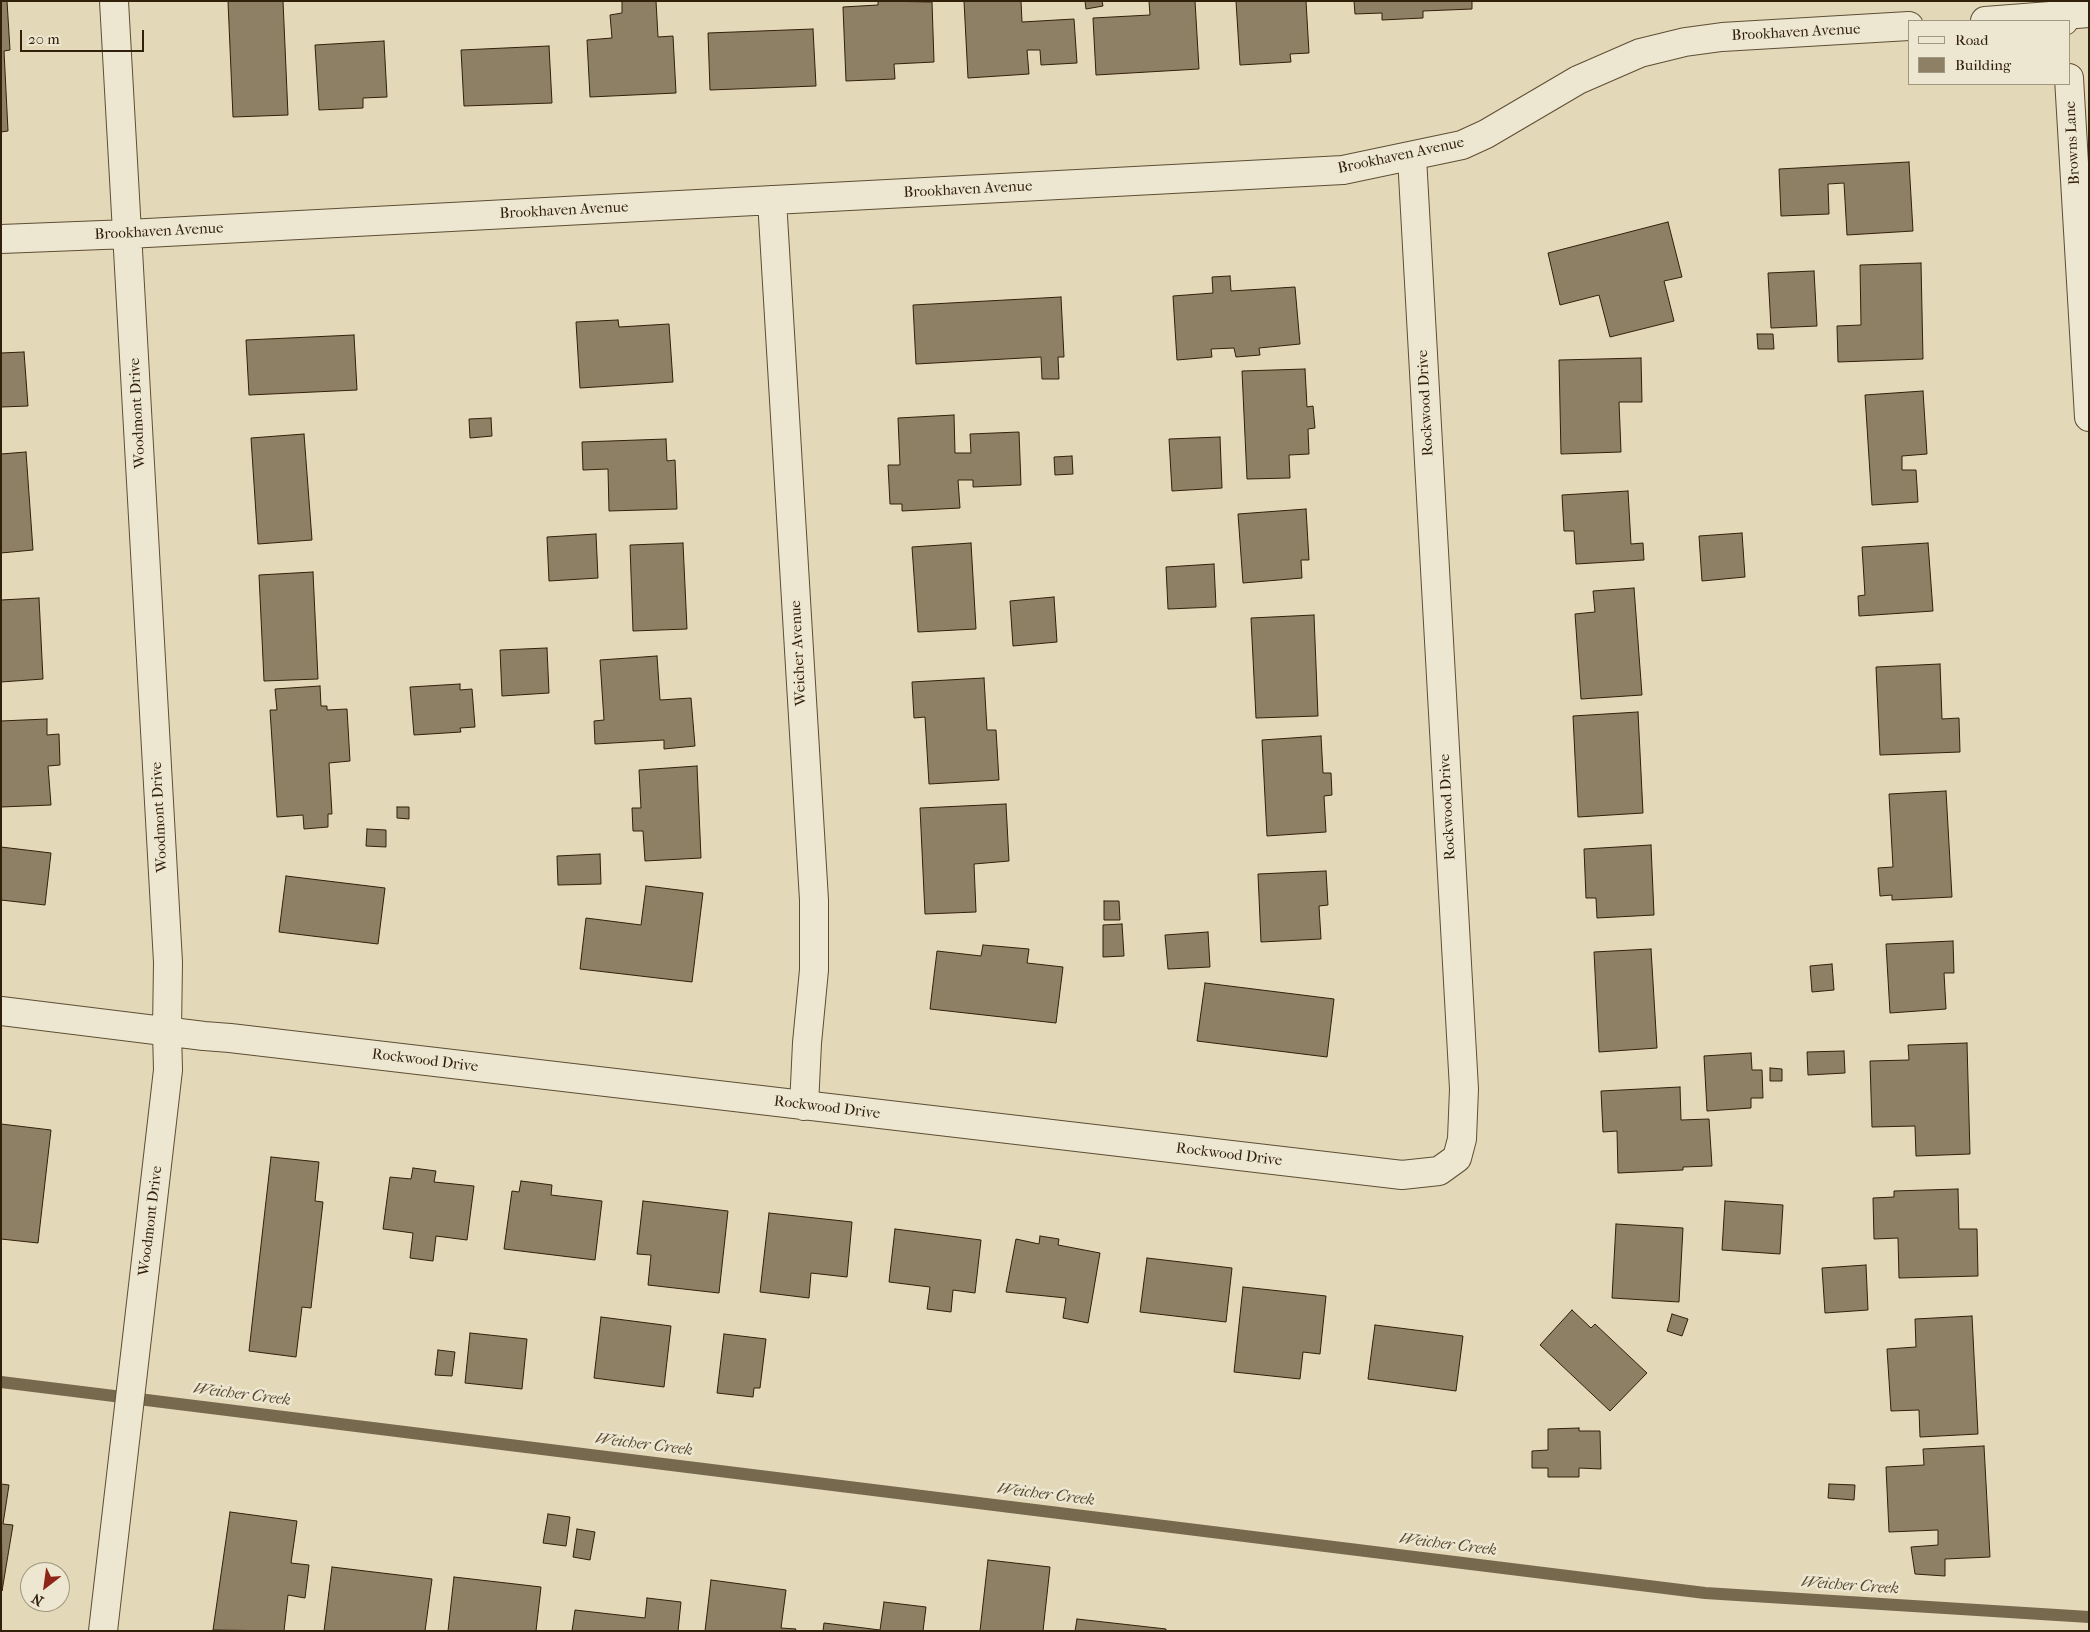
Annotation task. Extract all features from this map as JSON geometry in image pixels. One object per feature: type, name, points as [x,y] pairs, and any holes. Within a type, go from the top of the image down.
[{"type":"street","name":"Woodmont Drive","points":[[102,1631],[168,1070],[168,962],[114,1]]},
{"type":"street","points":[[1994,20],[2070,12]]},
{"type":"street","name":"Brookhaven Avenue","points":[[1,239],[128,234],[1342,170],[1412,157],[1462,145],[1486,134],[1578,80],[1640,53],[1684,42],[1722,37],[1908,26]]},
{"type":"street","name":"Browns Lane","points":[[2069,85],[2089,417]]},
{"type":"street","name":"Rockwood Drive","points":[[1,1011],[1402,1175],[1439,1171],[1457,1158],[1462,1139],[1464,1089],[1412,157]]},
{"type":"street","name":"Weicher Avenue","points":[[772,200],[814,900],[814,970],[807,1043],[804,1106]]},
{"type":"building","points":[[1,1],[7,1],[10,50],[4,51],[8,131],[1,132]]},
{"type":"building","points":[[228,1],[283,1],[288,115],[233,117]]},
{"type":"building","points":[[622,1],[656,1],[658,37],[673,36],[676,93],[590,97],[587,40],[612,38],[610,15],[622,13]]},
{"type":"building","points":[[878,1],[932,2],[934,62],[894,64],[895,79],[846,81],[843,7],[878,5]]},
{"type":"building","points":[[964,1],[1021,1],[1022,22],[1074,19],[1077,63],[1041,65],[1040,50],[1027,50],[1029,74],[968,78]]},
{"type":"building","points":[[1085,1],[1102,1],[1103,6],[1086,9]]},
{"type":"building","points":[[1149,1],[1195,1],[1199,69],[1096,75],[1093,18],[1150,15]]},
{"type":"building","points":[[1236,1],[1306,1],[1309,53],[1290,54],[1291,62],[1240,65]]},
{"type":"building","points":[[1354,1],[1472,1],[1472,9],[1423,11],[1423,18],[1382,20],[1382,13],[1355,14]]},
{"type":"building","points":[[813,29],[816,86],[710,90],[708,33]]},
{"type":"building","points":[[384,41],[387,97],[363,98],[363,108],[319,110],[315,45]]},
{"type":"building","points":[[549,46],[552,103],[464,106],[461,50]]},
{"type":"building","points":[[1909,162],[1913,231],[1847,235],[1844,183],[1828,184],[1829,214],[1781,216],[1779,169]]},
{"type":"building","points":[[1668,222],[1682,277],[1664,281],[1674,321],[1610,337],[1599,295],[1560,305],[1548,253]]},
{"type":"building","points":[[1921,263],[1923,359],[1838,362],[1837,326],[1861,325],[1860,265]]},
{"type":"building","points":[[1814,271],[1817,326],[1771,328],[1768,273]]},
{"type":"building","points":[[1230,276],[1231,291],[1295,287],[1300,344],[1259,348],[1260,355],[1236,357],[1234,348],[1211,349],[1212,357],[1177,360],[1173,296],[1213,293],[1212,277]]},
{"type":"building","points":[[1061,297],[1064,357],[1058,357],[1059,379],[1042,379],[1041,357],[916,364],[913,305]]},
{"type":"building","points":[[618,320],[619,327],[669,324],[673,382],[580,388],[576,322]]},
{"type":"building","points":[[1757,334],[1773,334],[1774,349],[1758,349]]},
{"type":"building","points":[[354,335],[357,390],[249,395],[246,340]]},
{"type":"building","points":[[24,352],[28,406],[1,407],[1,353]]},
{"type":"building","points":[[1641,358],[1642,402],[1619,402],[1621,452],[1561,454],[1559,360]]},
{"type":"building","points":[[1305,369],[1307,407],[1313,406],[1315,428],[1308,429],[1309,454],[1289,455],[1290,478],[1247,479],[1242,371]]},
{"type":"building","points":[[1923,391],[1927,454],[1902,456],[1902,470],[1916,470],[1918,502],[1872,505],[1865,395]]},
{"type":"building","points":[[954,415],[955,453],[971,453],[970,434],[1019,432],[1021,485],[973,487],[973,480],[958,480],[960,508],[902,511],[902,504],[890,504],[888,465],[900,465],[898,418]]},
{"type":"building","points":[[491,418],[492,436],[470,438],[469,419]]},
{"type":"building","points":[[304,434],[312,540],[258,544],[251,438]]},
{"type":"building","points":[[1220,437],[1222,488],[1172,491],[1169,439]]},
{"type":"building","points":[[666,439],[667,461],[675,460],[677,509],[609,511],[608,469],[583,470],[582,442]]},
{"type":"building","points":[[26,452],[33,550],[1,553],[1,454]]},
{"type":"building","points":[[1072,456],[1073,474],[1055,475],[1054,457]]},
{"type":"building","points":[[1628,491],[1631,544],[1643,543],[1644,560],[1576,564],[1574,531],[1564,531],[1562,495]]},
{"type":"building","points":[[1306,509],[1309,560],[1301,560],[1302,578],[1243,583],[1238,514]]},
{"type":"building","points":[[1742,533],[1745,577],[1702,581],[1699,536]]},
{"type":"building","points":[[596,534],[598,578],[549,581],[547,537]]},
{"type":"building","points":[[683,543],[687,629],[633,631],[630,545]]},
{"type":"building","points":[[971,543],[976,629],[918,632],[912,547]]},
{"type":"building","points":[[1928,543],[1933,611],[1859,616],[1858,596],[1865,595],[1862,547]]},
{"type":"building","points":[[1214,564],[1216,607],[1168,609],[1166,567]]},
{"type":"building","points":[[313,572],[318,679],[264,681],[259,575]]},
{"type":"building","points":[[1634,588],[1642,695],[1581,699],[1575,614],[1595,612],[1593,591]]},
{"type":"building","points":[[1054,597],[1057,642],[1013,646],[1010,601]]},
{"type":"building","points":[[39,598],[43,679],[1,682],[1,600]]},
{"type":"building","points":[[1314,615],[1318,716],[1256,718],[1251,618]]},
{"type":"building","points":[[547,648],[549,693],[502,696],[500,650]]},
{"type":"building","points":[[657,656],[660,700],[691,698],[695,746],[664,749],[664,740],[595,744],[594,721],[604,720],[600,660]]},
{"type":"building","points":[[1940,664],[1942,719],[1959,718],[1960,752],[1880,755],[1876,667]]},
{"type":"building","points":[[984,678],[987,730],[996,730],[999,780],[929,784],[925,717],[914,718],[912,682]]},
{"type":"building","points":[[460,684],[460,690],[472,689],[475,727],[460,728],[461,732],[414,735],[410,687]]},
{"type":"building","points":[[320,686],[321,706],[327,706],[327,710],[347,709],[350,761],[329,763],[332,814],[328,814],[328,827],[304,829],[303,815],[277,817],[270,710],[277,710],[275,689]]},
{"type":"building","points":[[1638,712],[1643,813],[1578,817],[1573,716]]},
{"type":"building","points":[[47,719],[47,735],[59,734],[60,765],[48,766],[51,805],[1,807],[1,721]]},
{"type":"building","points":[[1321,736],[1323,773],[1331,773],[1332,795],[1324,796],[1326,832],[1267,836],[1262,740]]},
{"type":"building","points":[[697,766],[701,858],[645,861],[643,831],[633,831],[632,808],[641,808],[639,770]]},
{"type":"building","points":[[1946,791],[1952,897],[1892,900],[1892,895],[1880,896],[1878,868],[1893,867],[1889,794]]},
{"type":"building","points":[[1006,804],[1009,861],[974,864],[976,912],[925,914],[920,808]]},
{"type":"building","points":[[397,807],[409,807],[409,819],[397,818]]},
{"type":"building","points":[[367,829],[386,830],[386,847],[366,846]]},
{"type":"building","points":[[1651,845],[1654,915],[1597,918],[1596,898],[1586,898],[1584,849]]},
{"type":"building","points":[[1,847],[51,853],[45,905],[1,900]]},
{"type":"building","points":[[600,854],[601,884],[558,885],[557,856]]},
{"type":"building","points":[[1326,871],[1328,905],[1319,906],[1321,939],[1261,942],[1258,874]]},
{"type":"building","points":[[286,876],[385,888],[378,944],[279,932]]},
{"type":"building","points":[[646,886],[703,893],[692,982],[580,969],[586,918],[641,925]]},
{"type":"building","points":[[1104,901],[1119,901],[1120,920],[1104,920]]},
{"type":"building","points":[[1122,924],[1124,956],[1103,957],[1103,925]]},
{"type":"building","points":[[1208,932],[1210,967],[1168,969],[1165,935]]},
{"type":"building","points":[[1953,941],[1954,973],[1944,973],[1946,1009],[1890,1013],[1886,944]]},
{"type":"building","points":[[983,945],[1029,949],[1027,963],[1063,967],[1056,1023],[930,1009],[937,951],[981,956]]},
{"type":"building","points":[[1651,949],[1657,1048],[1599,1052],[1594,952]]},
{"type":"building","points":[[1832,964],[1834,990],[1812,992],[1810,966]]},
{"type":"building","points":[[1205,983],[1334,999],[1327,1057],[1197,1041]]},
{"type":"building","points":[[1967,1043],[1970,1154],[1916,1156],[1915,1126],[1872,1127],[1870,1061],[1909,1060],[1908,1045]]},
{"type":"building","points":[[1844,1051],[1845,1073],[1808,1075],[1807,1052]]},
{"type":"building","points":[[1751,1053],[1752,1070],[1762,1070],[1763,1098],[1751,1098],[1751,1108],[1707,1111],[1704,1056]]},
{"type":"building","points":[[1770,1068],[1782,1069],[1782,1081],[1770,1081]]},
{"type":"building","points":[[1680,1087],[1681,1120],[1709,1119],[1712,1166],[1683,1167],[1683,1170],[1618,1173],[1617,1131],[1603,1132],[1601,1091]]},
{"type":"building","points":[[1,1124],[51,1130],[38,1243],[1,1239]]},
{"type":"building","points":[[271,1157],[319,1162],[315,1201],[323,1202],[311,1308],[302,1307],[296,1357],[249,1351]]},
{"type":"building","points":[[413,1168],[436,1171],[434,1182],[474,1186],[467,1240],[436,1236],[433,1261],[410,1258],[413,1233],[383,1229],[390,1177],[411,1179]]},
{"type":"building","points":[[521,1181],[552,1185],[551,1195],[602,1201],[595,1260],[504,1249],[512,1191],[519,1192]]},
{"type":"building","points":[[1958,1189],[1959,1229],[1977,1229],[1978,1276],[1899,1278],[1898,1238],[1874,1239],[1873,1198],[1894,1197],[1894,1191]]},
{"type":"building","points":[[643,1201],[728,1211],[719,1293],[648,1285],[651,1255],[637,1254]]},
{"type":"building","points":[[1725,1201],[1783,1205],[1780,1254],[1722,1250]]},
{"type":"building","points":[[769,1213],[852,1222],[847,1277],[811,1273],[809,1298],[760,1292]]},
{"type":"building","points":[[1616,1224],[1683,1228],[1679,1302],[1612,1298]]},
{"type":"building","points":[[895,1229],[981,1240],[975,1293],[953,1290],[951,1312],[927,1309],[930,1287],[889,1282]]},
{"type":"building","points":[[1040,1236],[1059,1239],[1058,1245],[1100,1253],[1088,1323],[1063,1318],[1066,1298],[1006,1292],[1016,1239],[1039,1244]]},
{"type":"building","points":[[1147,1258],[1232,1268],[1226,1322],[1140,1312]]},
{"type":"building","points":[[1866,1265],[1868,1310],[1825,1313],[1822,1268]]},
{"type":"building","points":[[1243,1287],[1326,1296],[1320,1354],[1303,1352],[1300,1379],[1234,1372]]},
{"type":"building","points":[[1572,1310],[1591,1328],[1595,1324],[1647,1373],[1610,1411],[1540,1345]]},
{"type":"building","points":[[1672,1314],[1688,1319],[1682,1336],[1667,1331]]},
{"type":"building","points":[[1972,1316],[1978,1434],[1920,1437],[1919,1410],[1891,1411],[1887,1349],[1916,1347],[1915,1319]]},
{"type":"building","points":[[601,1317],[671,1326],[664,1387],[594,1378]]},
{"type":"building","points":[[1375,1325],[1463,1336],[1456,1391],[1368,1379]]},
{"type":"building","points":[[470,1333],[527,1339],[522,1389],[465,1383]]},
{"type":"building","points":[[724,1334],[766,1339],[760,1388],[754,1388],[753,1397],[717,1393]]},
{"type":"building","points":[[438,1350],[455,1352],[452,1376],[435,1375]]},
{"type":"building","points":[[1579,1428],[1579,1431],[1600,1431],[1601,1469],[1579,1468],[1579,1477],[1548,1477],[1548,1468],[1532,1468],[1532,1451],[1548,1450],[1548,1429]]},
{"type":"building","points":[[1984,1446],[1990,1557],[1945,1559],[1945,1576],[1915,1574],[1911,1547],[1938,1545],[1938,1530],[1889,1532],[1886,1467],[1924,1465],[1923,1449]]},
{"type":"building","points":[[1,1484],[9,1485],[3,1524],[13,1525],[2,1591]]},
{"type":"building","points":[[1829,1484],[1855,1485],[1854,1500],[1828,1498]]},
{"type":"building","points":[[230,1512],[297,1521],[291,1563],[309,1565],[305,1598],[288,1595],[284,1631],[213,1630]]},
{"type":"building","points":[[548,1514],[570,1517],[566,1546],[543,1543]]},
{"type":"building","points":[[577,1529],[595,1532],[590,1560],[573,1557]]},
{"type":"building","points":[[988,1560],[1050,1567],[1043,1631],[980,1631]]},
{"type":"building","points":[[332,1567],[432,1579],[425,1631],[324,1631]]},
{"type":"building","points":[[454,1577],[541,1587],[536,1631],[448,1631]]},
{"type":"building","points":[[711,1580],[786,1590],[781,1628],[796,1629],[795,1631],[705,1631]]},
{"type":"building","points":[[647,1598],[681,1602],[678,1631],[572,1631],[575,1610],[645,1618]]},
{"type":"building","points":[[884,1602],[926,1607],[923,1631],[823,1631],[824,1623],[880,1630]]},
{"type":"building","points":[[1077,1619],[1166,1629],[1166,1631],[1075,1631]]},
{"type":"waterway","name":"Weicher Creek","points":[[1,1382],[1705,1593],[2089,1617]]}]
